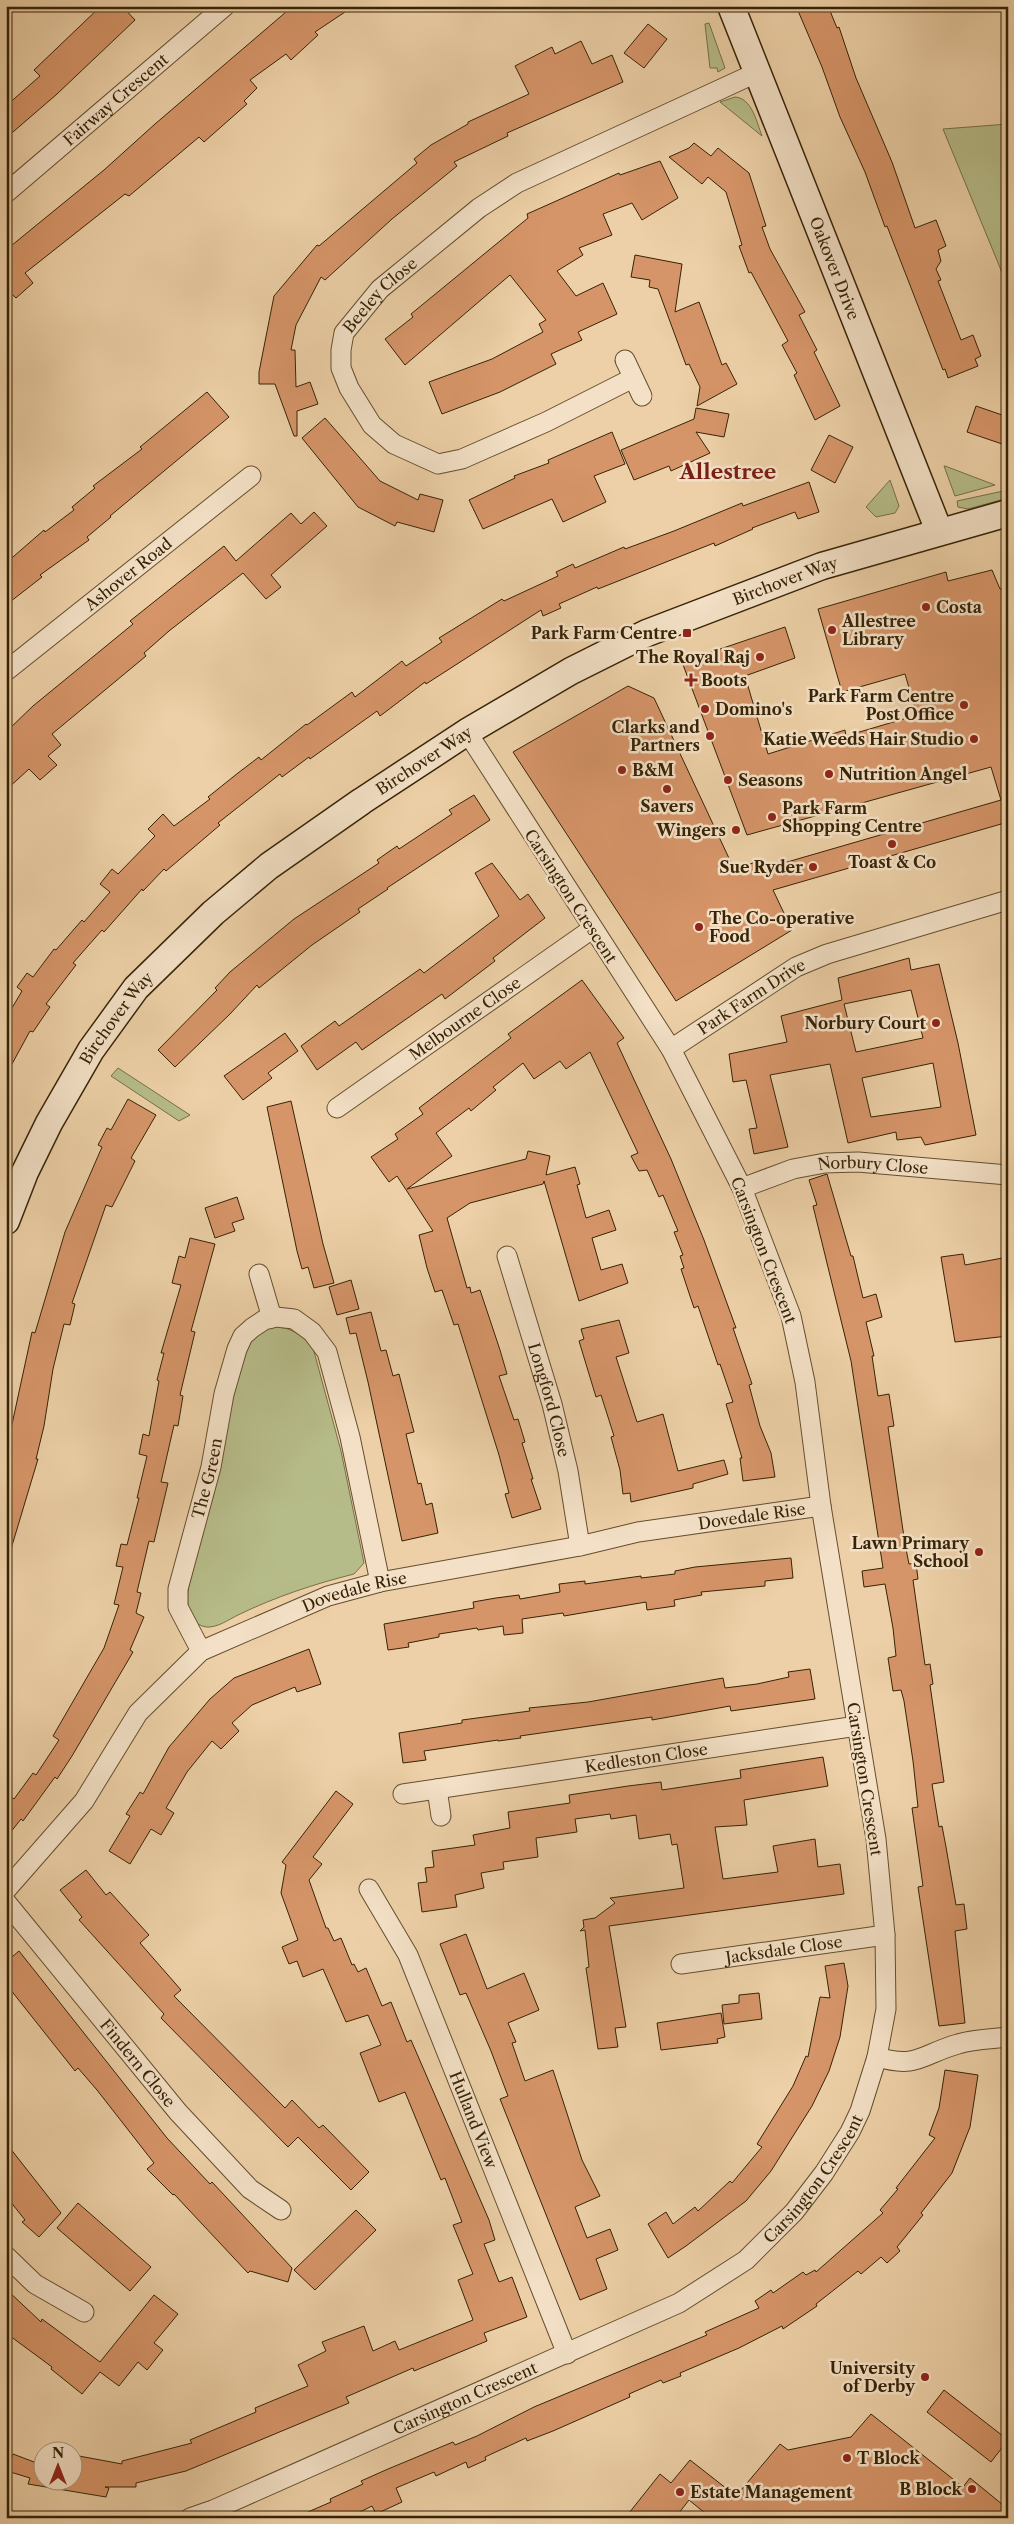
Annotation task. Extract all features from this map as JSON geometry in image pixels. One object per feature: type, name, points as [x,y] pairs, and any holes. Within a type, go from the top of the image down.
[{"type":"street","name":"Fairway Crescent","points":[[6,193],[225,6]]},
{"type":"street","name":"Oakover Drive","points":[[731,6],[939,531]]},
{"type":"street","name":"Beeley Close","points":[[634,378],[546,422],[462,459],[438,464],[394,444],[372,425],[349,388],[341,368],[341,350],[344,333],[380,290],[479,208],[517,183],[758,72]]},
{"type":"street","points":[[625,360],[642,396]]},
{"type":"street","name":"Ashover Road","points":[[6,671],[251,476]]},
{"type":"street","name":"Birchover Way","points":[[6,1221],[25,1172],[49,1122],[91,1050],[136,988],[239,888],[362,801],[467,732],[571,671],[647,633],[822,566],[939,531],[1008,513]]},
{"type":"street","name":"Carsington Crescent","points":[[190,2518],[213,2510],[679,2303],[746,2260],[794,2212],[824,2173],[845,2140],[860,2111],[877,2057],[886,2009],[885,1935],[876,1839],[821,1506],[805,1382],[791,1316],[742,1188],[671,1049],[467,732]]},
{"type":"street","name":"Park Farm Drive","points":[[671,1049],[796,967],[826,954],[1008,900]]},
{"type":"street","name":"Melbourne Close","points":[[337,1108],[592,929]]},
{"type":"street","name":"Norbury Close","points":[[742,1188],[793,1169],[825,1163],[858,1162],[1008,1175]]},
{"type":"street","name":"Longford Close","points":[[507,1256],[552,1404],[568,1472],[580,1546]]},
{"type":"street","points":[[259,1274],[272,1318],[294,1318],[312,1332],[327,1352],[350,1437],[380,1582]]},
{"type":"street","name":"The Green","points":[[201,1651],[178,1607],[178,1589],[211,1468],[224,1394],[237,1349],[242,1336],[264,1320],[272,1318]]},
{"type":"street","name":"Dovedale Rise","points":[[6,1890],[84,1801],[138,1713],[201,1651],[328,1596],[380,1582],[580,1546],[638,1532],[821,1506]]},
{"type":"street","name":"Kedleston Close","points":[[403,1794],[857,1726]]},
{"type":"street","points":[[437,1789],[442,1816]]},
{"type":"street","name":"Hulland View","points":[[369,1889],[408,1955],[567,2354]]},
{"type":"street","name":"Findern Close","points":[[6,1902],[178,2112],[250,2189],[282,2210]]},
{"type":"street","name":"Jacksdale Close","points":[[681,1964],[885,1935]]},
{"type":"street","points":[[877,2057],[896,2063],[911,2062],[958,2044],[1008,2037]]},
{"type":"street","points":[[6,2256],[35,2284],[84,2312]]},
{"type":"green space","points":[[709,23],[725,68],[718,72],[717,68],[710,68],[705,24]]},
{"type":"green space","points":[[735,97],[741,98],[750,106],[762,136],[720,102]]},
{"type":"green space","points":[[1008,124],[1008,287],[943,129]]},
{"type":"green space","points":[[945,466],[995,485],[955,496]]},
{"type":"green space","points":[[890,480],[899,506],[895,513],[876,517],[866,507]]},
{"type":"green space","points":[[1008,490],[1008,498],[968,509],[958,507],[957,501]]},
{"type":"green space","points":[[118,1068],[190,1115],[179,1121],[111,1076]]},
{"type":"green space","points":[[273,1326],[296,1332],[313,1348],[341,1451],[364,1563],[354,1574],[266,1602],[218,1625],[206,1627],[193,1620],[190,1614],[188,1592],[190,1578],[240,1360],[252,1338],[261,1331]]},
{"type":"building","points":[[101,6],[122,6],[135,20],[57,94],[6,138],[6,106],[40,76],[34,70]]},
{"type":"building","points":[[293,6],[354,6],[315,32],[318,35],[291,60],[286,54],[250,80],[257,88],[244,101],[247,104],[204,142],[199,137],[129,196],[125,194],[25,273],[33,283],[16,298],[6,289],[6,250],[104,170]]},
{"type":"building","points":[[796,6],[828,6],[837,28],[839,27],[856,78],[892,162],[915,228],[936,220],[946,246],[938,250],[941,261],[936,269],[941,280],[938,281],[961,340],[973,335],[981,356],[975,359],[978,366],[948,378],[945,369],[943,370],[887,226],[885,227],[865,172],[840,117],[822,67]]},
{"type":"building","points":[[648,24],[667,39],[644,68],[624,53]]},
{"type":"building","points":[[581,41],[592,64],[612,55],[623,82],[507,133],[508,136],[454,162],[457,166],[392,219],[325,280],[321,277],[296,325],[291,350],[295,350],[296,387],[310,382],[318,404],[297,411],[297,436],[294,436],[275,384],[259,384],[259,372],[274,296],[317,245],[319,246],[417,163],[414,159],[431,145],[468,124],[468,122],[529,94],[515,66],[552,47],[555,54]]},
{"type":"building","points":[[694,143],[711,156],[718,148],[749,173],[766,226],[762,227],[770,249],[805,312],[799,315],[817,350],[814,352],[840,406],[815,420],[794,375],[797,373],[782,345],[788,341],[751,272],[749,273],[739,246],[742,245],[726,192],[708,177],[702,184],[669,157],[689,148]]},
{"type":"building","points":[[660,161],[678,198],[642,220],[632,203],[603,214],[612,235],[579,248],[583,255],[557,271],[576,296],[603,283],[617,314],[578,332],[582,340],[551,354],[556,364],[500,392],[442,414],[429,382],[492,359],[543,332],[539,324],[546,320],[510,275],[405,365],[385,339],[413,317],[411,314],[528,218],[527,214],[619,173],[620,175]]},
{"type":"building","points":[[635,255],[682,264],[675,312],[699,302],[722,365],[726,363],[737,384],[697,406],[700,387],[689,364],[686,365],[658,289],[649,287],[650,280],[631,277]]},
{"type":"building","points":[[207,392],[229,417],[110,516],[87,537],[89,540],[40,575],[42,577],[6,605],[6,563],[44,530],[45,532],[74,510],[72,507],[95,488],[93,486],[142,449],[140,447]]},
{"type":"building","points":[[976,406],[1008,417],[1008,446],[967,432]]},
{"type":"building","points":[[696,408],[729,414],[724,437],[696,432],[710,453],[671,471],[669,466],[634,480],[621,450],[694,419]]},
{"type":"building","points":[[325,418],[380,481],[418,500],[420,494],[443,500],[434,532],[397,522],[395,526],[358,507],[302,438]]},
{"type":"building","points":[[612,432],[625,464],[594,476],[606,502],[563,522],[552,499],[483,529],[469,500],[515,478],[514,476],[549,463],[548,460]]},
{"type":"building","points":[[829,435],[853,447],[835,483],[811,470]]},
{"type":"building","points":[[809,482],[819,512],[798,519],[795,512],[752,528],[715,546],[714,543],[598,589],[597,587],[559,604],[561,608],[543,616],[541,610],[426,684],[425,682],[380,716],[377,711],[310,759],[309,757],[282,777],[280,774],[218,823],[220,825],[166,871],[164,869],[143,891],[142,889],[104,932],[102,930],[73,963],[76,965],[46,1004],[50,1007],[33,1032],[30,1031],[6,1075],[6,1018],[22,991],[17,987],[27,973],[33,977],[54,949],[56,950],[82,920],[84,922],[110,892],[100,884],[112,869],[118,874],[155,836],[148,829],[163,814],[174,826],[210,799],[208,797],[259,757],[261,760],[306,724],[352,692],[355,697],[402,661],[406,666],[442,642],[439,638],[502,599],[504,601],[558,576],[556,572],[573,564],[575,568],[624,547],[625,549],[674,531],[742,503],[743,506]]},
{"type":"building","points":[[314,512],[327,526],[271,575],[281,587],[266,599],[243,573],[169,631],[144,653],[146,656],[52,734],[61,745],[48,756],[57,765],[40,780],[29,769],[6,790],[6,732],[33,706],[133,624],[130,621],[224,546],[236,561],[291,513],[301,524]]},
{"type":"building","points":[[992,570],[1000,589],[1008,587],[1008,822],[773,890],[792,930],[676,1001],[513,752],[628,686],[654,698],[735,871],[759,860],[763,869],[1001,800],[991,767],[747,835],[682,662],[785,627],[795,658],[745,676],[768,754],[845,730],[846,736],[917,715],[905,674],[842,692],[818,609],[946,572],[948,581]]},
{"type":"building","points":[[474,795],[490,820],[387,888],[358,909],[360,912],[312,945],[259,988],[257,985],[175,1067],[158,1050],[217,990],[215,988],[230,972],[294,919],[379,863],[377,860],[397,846],[399,849],[452,814],[449,810]]},
{"type":"building","points":[[492,863],[520,900],[528,894],[545,918],[493,958],[495,961],[445,999],[442,994],[362,1050],[356,1042],[317,1070],[301,1046],[335,1021],[339,1026],[420,969],[424,973],[499,916],[475,873]]},
{"type":"building","points":[[909,958],[911,970],[939,964],[958,1043],[976,1135],[925,1145],[921,1137],[897,1140],[896,1132],[848,1143],[830,1064],[770,1075],[788,1147],[754,1154],[749,1129],[757,1128],[746,1080],[733,1082],[729,1054],[787,1042],[781,1016],[842,1000],[838,978]],"holes":[[[911,990],[923,1038],[856,1052],[844,1004]],[[933,1063],[941,1107],[871,1117],[862,1078]]]},
{"type":"building","points":[[582,980],[624,1038],[617,1043],[671,1159],[704,1240],[736,1328],[733,1328],[752,1384],[749,1385],[760,1426],[771,1453],[775,1477],[743,1481],[740,1458],[742,1458],[726,1404],[733,1402],[698,1306],[694,1308],[681,1269],[684,1268],[680,1256],[683,1255],[674,1232],[678,1231],[663,1195],[659,1197],[647,1170],[639,1171],[631,1156],[638,1153],[590,1052],[566,1069],[560,1061],[534,1079],[523,1063],[493,1087],[496,1090],[471,1111],[469,1108],[436,1133],[452,1156],[407,1189],[526,1159],[528,1151],[550,1156],[546,1175],[575,1167],[580,1184],[577,1185],[586,1218],[609,1210],[616,1230],[592,1238],[601,1270],[622,1264],[628,1283],[579,1301],[544,1181],[543,1184],[470,1203],[447,1218],[467,1288],[470,1287],[471,1293],[480,1290],[500,1350],[507,1374],[499,1376],[514,1420],[518,1419],[525,1442],[522,1443],[533,1479],[531,1479],[541,1509],[512,1518],[505,1494],[509,1493],[499,1455],[458,1324],[454,1325],[442,1290],[435,1292],[427,1268],[419,1235],[433,1231],[397,1176],[389,1182],[371,1157],[398,1139],[395,1134],[423,1114],[419,1108],[511,1038],[508,1034]]},
{"type":"building","points":[[285,1033],[298,1051],[268,1073],[272,1078],[243,1100],[224,1076]]},
{"type":"building","points":[[128,1099],[156,1115],[131,1158],[135,1161],[112,1207],[106,1205],[72,1303],[75,1304],[70,1325],[64,1324],[53,1369],[44,1426],[36,1459],[38,1459],[11,1549],[6,1548],[6,1452],[32,1332],[35,1333],[65,1232],[102,1147],[98,1145],[107,1128],[111,1130]]},
{"type":"building","points":[[291,1101],[323,1244],[334,1283],[314,1288],[308,1267],[302,1269],[297,1251],[267,1107]]},
{"type":"building","points":[[827,1174],[851,1256],[853,1256],[863,1298],[876,1294],[882,1317],[866,1322],[874,1356],[872,1356],[878,1396],[889,1394],[894,1426],[888,1427],[905,1544],[909,1564],[916,1563],[918,1579],[913,1580],[925,1665],[930,1664],[933,1684],[930,1685],[944,1782],[932,1784],[939,1827],[942,1826],[956,1905],[964,1904],[967,1929],[955,1931],[965,2023],[939,2026],[918,1887],[923,1886],[912,1808],[918,1807],[913,1761],[904,1701],[901,1690],[893,1691],[888,1658],[896,1656],[893,1628],[885,1584],[864,1587],[862,1571],[883,1568],[851,1361],[813,1206],[817,1205],[809,1180]]},
{"type":"building","points":[[237,1197],[244,1219],[232,1223],[235,1231],[215,1238],[205,1208]]},
{"type":"building","points":[[190,1238],[215,1244],[191,1331],[195,1332],[180,1395],[183,1396],[178,1426],[174,1425],[161,1482],[168,1483],[154,1542],[149,1541],[137,1592],[141,1593],[136,1613],[144,1617],[130,1650],[133,1652],[72,1756],[57,1779],[55,1777],[23,1821],[21,1819],[6,1838],[6,1793],[14,1799],[33,1773],[36,1775],[59,1740],[53,1736],[104,1648],[119,1605],[114,1604],[123,1567],[116,1566],[121,1544],[127,1545],[139,1498],[137,1498],[147,1456],[139,1454],[143,1434],[149,1436],[159,1381],[157,1380],[164,1353],[161,1353],[181,1285],[172,1283],[179,1256],[185,1258]]},
{"type":"building","points":[[963,1254],[965,1265],[1008,1257],[1008,1336],[955,1342],[941,1257]]},
{"type":"building","points":[[351,1280],[359,1309],[337,1315],[329,1287]]},
{"type":"building","points":[[371,1312],[381,1351],[386,1350],[393,1376],[399,1374],[414,1432],[406,1434],[418,1484],[421,1483],[426,1505],[432,1503],[438,1533],[402,1541],[356,1333],[350,1334],[346,1318]]},
{"type":"building","points":[[619,1320],[629,1353],[616,1357],[637,1422],[663,1414],[678,1471],[724,1460],[728,1474],[693,1484],[693,1488],[631,1502],[630,1493],[623,1494],[620,1470],[611,1437],[614,1436],[601,1395],[596,1397],[579,1341],[584,1339],[581,1329]]},
{"type":"building","points":[[791,1558],[793,1578],[765,1581],[765,1586],[701,1592],[702,1595],[674,1600],[675,1606],[647,1610],[646,1602],[564,1616],[563,1613],[522,1619],[523,1633],[504,1635],[503,1626],[478,1630],[477,1628],[439,1634],[439,1637],[408,1643],[409,1647],[388,1650],[384,1624],[474,1608],[473,1602],[519,1595],[520,1599],[560,1592],[559,1584],[585,1581],[585,1584],[641,1576],[641,1578],[675,1574],[675,1571],[695,1567]]},
{"type":"building","points":[[309,1649],[321,1684],[297,1692],[295,1687],[252,1705],[232,1723],[239,1731],[221,1749],[212,1741],[187,1772],[166,1808],[174,1813],[161,1835],[151,1829],[130,1864],[109,1851],[130,1816],[126,1814],[140,1792],[143,1794],[169,1747],[210,1699],[234,1678]]},
{"type":"building","points":[[810,1669],[815,1699],[731,1711],[730,1706],[652,1720],[652,1717],[520,1736],[521,1738],[424,1751],[426,1760],[403,1763],[399,1733],[462,1723],[462,1720],[530,1711],[529,1708],[588,1702],[723,1678],[725,1688],[757,1684],[789,1677],[788,1672]]},
{"type":"building","points":[[823,1757],[828,1786],[744,1800],[747,1825],[715,1827],[723,1879],[778,1872],[773,1846],[815,1839],[818,1867],[840,1864],[844,1894],[609,1926],[626,2027],[615,2028],[618,2047],[598,2049],[586,1968],[589,1967],[585,1930],[580,1931],[584,1927],[583,1920],[595,1918],[615,1903],[610,1898],[684,1888],[677,1844],[672,1845],[670,1834],[639,1839],[636,1815],[611,1819],[610,1814],[575,1819],[577,1832],[536,1838],[538,1857],[503,1862],[504,1869],[481,1873],[484,1888],[455,1895],[457,1907],[422,1912],[418,1883],[427,1882],[425,1868],[434,1867],[432,1851],[475,1845],[473,1835],[510,1828],[508,1812],[570,1803],[569,1795],[628,1786],[661,1782],[662,1790],[741,1778],[740,1770]]},
{"type":"building","points":[[336,1791],[353,1804],[313,1857],[322,1864],[309,1880],[326,1928],[328,1928],[334,1941],[341,1938],[352,1965],[354,1964],[358,1972],[366,1968],[382,2006],[391,2002],[407,2042],[411,2040],[489,2220],[495,2240],[484,2244],[499,2282],[512,2277],[527,2317],[484,2333],[487,2341],[414,2371],[413,2368],[346,2397],[349,2403],[186,2471],[136,2483],[136,2487],[105,2487],[109,2488],[106,2497],[76,2492],[82,2492],[82,2457],[122,2464],[122,2461],[192,2443],[190,2440],[256,2412],[255,2408],[308,2386],[298,2365],[326,2351],[322,2342],[364,2326],[373,2351],[395,2341],[399,2350],[473,2320],[458,2280],[473,2274],[453,2225],[462,2222],[445,2178],[441,2180],[405,2092],[379,2102],[360,2053],[381,2045],[368,2015],[346,2022],[323,1969],[303,1977],[297,1961],[289,1964],[282,1947],[298,1940],[281,1893],[286,1865],[282,1862]]},
{"type":"building","points":[[86,1870],[106,1895],[110,1892],[149,1935],[140,1943],[181,1990],[174,1996],[285,2108],[292,2100],[319,2128],[323,2125],[369,2172],[351,2190],[298,2137],[288,2147],[161,2018],[164,2014],[79,1920],[82,1917],[60,1890]]},
{"type":"building","points":[[466,1934],[487,1989],[524,1973],[539,2010],[508,2023],[516,2042],[512,2043],[525,2081],[553,2070],[582,2160],[600,2196],[575,2207],[587,2238],[610,2229],[618,2250],[596,2259],[607,2289],[580,2300],[500,2099],[508,2096],[491,2051],[466,1993],[460,1995],[440,1944]]},
{"type":"building","points":[[19,1951],[167,2138],[210,2184],[212,2182],[292,2268],[288,2282],[250,2271],[248,2273],[174,2194],[147,2169],[154,2163],[97,2090],[78,2068],[75,2071],[6,1984],[6,1962]]},
{"type":"building","points":[[844,1963],[848,1986],[840,2037],[829,2071],[812,2106],[771,2171],[746,2201],[668,2258],[648,2224],[666,2212],[673,2224],[695,2207],[698,2211],[730,2181],[732,2183],[762,2147],[757,2144],[793,2086],[806,2056],[808,2057],[820,1997],[830,1998],[825,1966]]},
{"type":"building","points":[[759,1993],[762,2019],[724,2024],[722,2005],[739,2003],[739,1995]]},
{"type":"building","points":[[721,2013],[725,2037],[717,2039],[718,2043],[661,2050],[657,2023]]},
{"type":"building","points":[[945,2070],[978,2075],[970,2127],[952,2173],[921,2213],[923,2215],[897,2247],[900,2251],[887,2263],[881,2257],[861,2274],[858,2271],[816,2304],[817,2306],[783,2329],[782,2326],[739,2348],[680,2373],[681,2376],[663,2383],[661,2380],[629,2394],[630,2397],[553,2431],[527,2441],[526,2438],[485,2457],[486,2460],[468,2468],[466,2462],[436,2476],[434,2472],[396,2488],[402,2502],[376,2514],[372,2506],[348,2518],[294,2518],[331,2502],[330,2499],[363,2484],[361,2481],[388,2469],[453,2442],[455,2445],[477,2436],[534,2407],[707,2335],[705,2332],[759,2308],[755,2301],[771,2290],[773,2293],[803,2272],[806,2275],[815,2270],[816,2272],[883,2213],[880,2210],[898,2189],[896,2188],[935,2138],[929,2135],[939,2108]]},
{"type":"building","points":[[6,2143],[61,2213],[39,2237],[22,2222],[25,2220],[6,2196]]},
{"type":"building","points":[[78,2203],[151,2267],[130,2291],[57,2228]]},
{"type":"building","points":[[356,2210],[376,2230],[315,2290],[294,2270]]},
{"type":"building","points":[[6,2289],[41,2322],[42,2319],[100,2362],[154,2295],[178,2314],[154,2343],[163,2350],[147,2370],[138,2362],[119,2386],[100,2372],[82,2394],[51,2369],[52,2367],[6,2333]]},
{"type":"building","points":[[944,2390],[1008,2440],[991,2462],[927,2412]]},
{"type":"building","name":"T Block","points":[[871,2414],[963,2487],[970,2478],[1008,2509],[1008,2518],[711,2518],[689,2500],[675,2518],[625,2518],[660,2474],[671,2483],[690,2460],[736,2496],[780,2444],[788,2450],[851,2437]]},
{"type":"building","points":[[13,2454],[32,2461],[32,2485],[28,2484],[30,2478],[7,2471]]},
{"type":"place","name":"Costa","points":[[926,607]]},
{"type":"place","name":"Allestree Library","points":[[832,630]]},
{"type":"place","name":"Park Farm Centre","points":[[687,633]]},
{"type":"place","name":"The Royal Raj","points":[[760,657]]},
{"type":"place","name":"Boots","points":[[691,680]]},
{"type":"place","name":"Park Farm Centre Post Office","points":[[964,705]]},
{"type":"place","name":"Domino's","points":[[705,709]]},
{"type":"place","name":"Clarks and Partners","points":[[710,736]]},
{"type":"place","name":"Katie Weeds Hair Studio","points":[[974,739]]},
{"type":"place","name":"B&M","points":[[622,770]]},
{"type":"place","name":"Nutrition Angel","points":[[829,774]]},
{"type":"place","name":"Seasons","points":[[728,780]]},
{"type":"place","name":"Savers","points":[[667,789]]},
{"type":"place","name":"Park Farm Shopping Centre","points":[[772,817]]},
{"type":"place","name":"Wingers","points":[[736,830]]},
{"type":"place","name":"Toast & Co","points":[[892,844]]},
{"type":"place","name":"Sue Ryder","points":[[813,867]]},
{"type":"place","name":"The Co-operative Food","points":[[699,927]]},
{"type":"place","name":"Norbury Court","points":[[936,1023]]},
{"type":"place","name":"Lawn Primary School","points":[[979,1552]]},
{"type":"place","name":"University of Derby","points":[[925,2377]]},
{"type":"place","name":"T Block","points":[[847,2458]]},
{"type":"place","name":"B Block","points":[[972,2489]]},
{"type":"place","name":"Estate Management","points":[[680,2492]]},
{"type":"district","name":"Allestree","points":[[728,472]]}]
